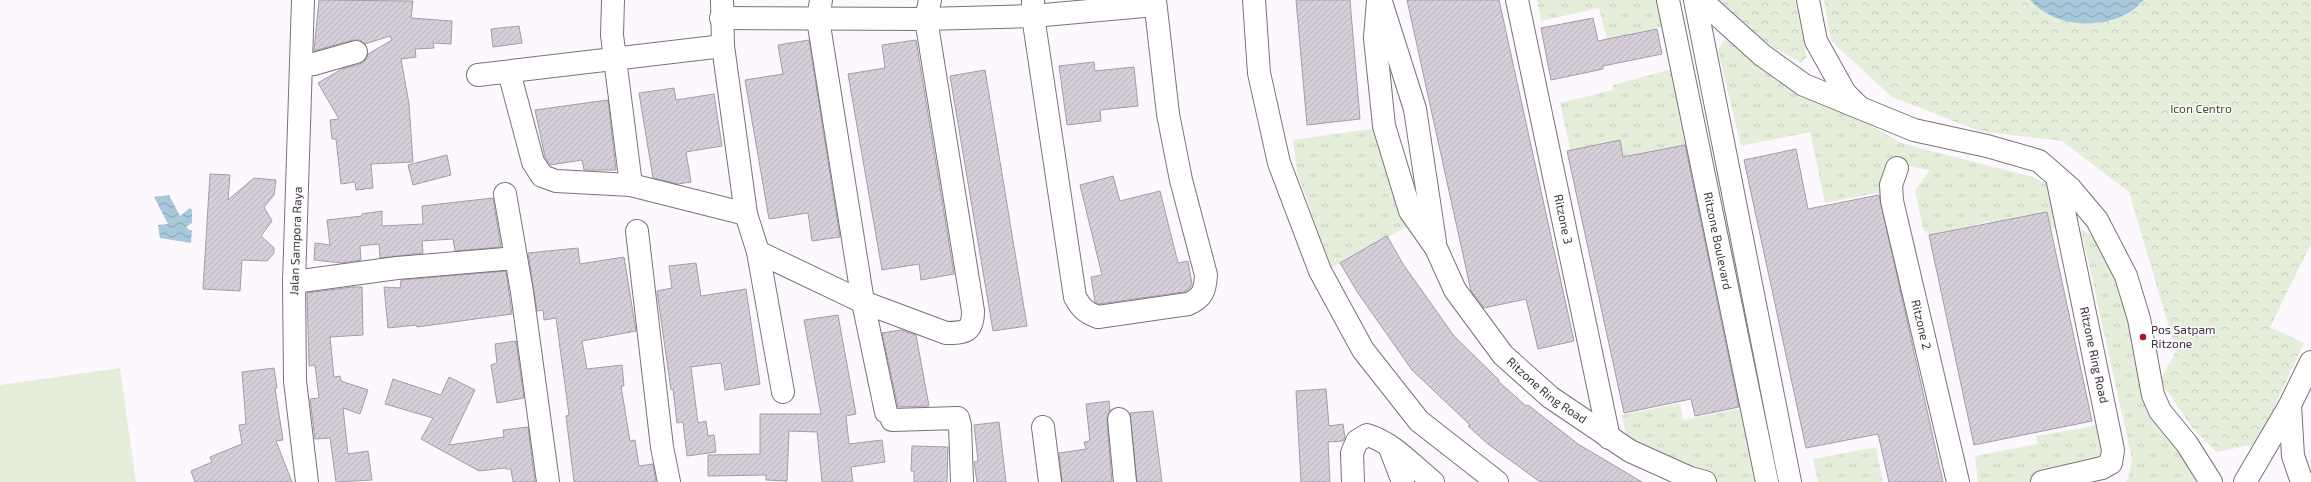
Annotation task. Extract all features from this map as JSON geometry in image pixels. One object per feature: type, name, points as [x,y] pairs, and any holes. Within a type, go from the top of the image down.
[{"type":"street","name":"Jalan Sampora Raya","points":[[303,0],[294,282],[295,381],[307,482]]},
{"type":"street","points":[[613,0],[612,35],[631,185]]},
{"type":"street","points":[[1254,0],[1259,73],[1279,163],[1320,271],[1363,350],[1419,421],[1497,482]]},
{"type":"street","points":[[1379,0],[1415,109],[1436,248]]},
{"type":"street","points":[[1379,0],[1375,38],[1384,126],[1410,211],[1436,248]]},
{"type":"street","name":"Ritzone 3","points":[[1517,0],[1609,438]]},
{"type":"street","name":"Ritzone Boulevard","points":[[1668,0],[1767,482]]},
{"type":"street","name":"Ritzone Boulevard","points":[[1695,0],[1790,482]]},
{"type":"street","points":[[1701,0],[1762,55],[1804,85],[1914,130],[1988,146],[2039,161],[2070,188],[2097,220],[2114,250],[2130,290],[2139,319],[2152,388],[2160,411],[2186,444],[2210,482]]},
{"type":"street","points":[[1808,0],[1816,41],[1845,93],[1860,108]]},
{"type":"street","points":[[783,392],[758,252],[746,214],[723,46],[722,9],[1033,8],[1155,2],[1168,114],[1181,180],[1206,275],[1205,288],[1199,300],[1188,304],[1098,317],[1088,314],[1079,305],[1075,297],[1033,8]]},
{"type":"street","points":[[820,9],[863,302],[889,416],[958,418],[960,425],[962,482]]},
{"type":"street","points":[[758,252],[863,302],[946,333],[968,330],[973,323],[973,311],[928,9]]},
{"type":"street","points":[[478,75],[723,46]]},
{"type":"street","points":[[302,65],[314,64],[356,52]]},
{"type":"street","points":[[509,72],[533,162],[542,176],[556,181],[631,185],[746,214]]},
{"type":"street","name":"Ritzone 2","points":[[1897,168],[1891,185],[1892,201],[1958,482]]},
{"type":"street","name":"Ritzone Ring Road","points":[[2042,482],[2102,468],[2111,463],[2113,450],[2057,177]]},
{"type":"street","points":[[505,194],[516,258],[548,482]]},
{"type":"street","points":[[637,231],[661,439],[669,482]]},
{"type":"street","name":"Ritzone Ring Road","points":[[1436,248],[1455,290],[1504,355],[1550,397],[1630,451],[1690,478],[1705,482]]},
{"type":"street","points":[[294,282],[397,268],[516,258]]},
{"type":"street","points":[[2245,482],[2290,405],[2311,362]]},
{"type":"street","points":[[2290,405],[2293,456],[2302,482]]},
{"type":"street","points":[[1119,419],[1125,482]]},
{"type":"street","points":[[1043,427],[1050,482]]},
{"type":"street","points":[[1353,482],[1352,452],[1357,441],[1368,435],[1378,438],[1433,482]]},
{"type":"street","points":[[1389,446],[1403,482]]},
{"type":"green space","points":[[1537,0],[1665,0],[1670,25],[1607,40],[1599,8],[1541,21]]},
{"type":"green space","points":[[1719,0],[1795,0],[1807,57],[1801,63],[1761,40]]},
{"type":"green space","name":"Icon Centro","points":[[1824,0],[2311,0],[2311,244],[2270,327],[2304,343],[2257,444],[2217,452],[2194,430],[2160,381],[2176,351],[2129,192],[2062,141],[1979,131],[1892,97],[1831,41]]},
{"type":"green space","points":[[1727,39],[1736,40],[1777,71],[1901,143],[2033,177],[2051,186],[2058,227],[1995,241],[1991,221],[1929,235],[1923,229],[1915,190],[1930,170],[1902,165],[1886,191],[1825,203],[1810,132],[1741,146],[1718,51],[1722,42]]},
{"type":"green space","points":[[1679,67],[1703,171],[1688,175],[1577,179],[1560,103],[1613,90],[1613,85]]},
{"type":"green space","points":[[1378,128],[1412,224],[1331,268],[1297,172],[1293,140]]},
{"type":"green space","points":[[2081,229],[2106,244],[2130,308],[2141,373],[2166,437],[2200,475],[2202,482],[2125,482],[2128,480],[2132,459]]},
{"type":"green space","points":[[120,368],[136,482],[0,482],[0,385]]},
{"type":"green space","points":[[1680,403],[1683,420],[1752,406],[1771,482],[1713,482],[1656,462],[1626,436],[1622,415]]},
{"type":"green space","points":[[2100,425],[2113,465],[2046,482],[1978,482],[1975,456],[2037,444],[2036,436]]},
{"type":"green space","points":[[1876,447],[1883,482],[1818,482],[1813,459]]},
{"type":"water","points":[[2030,0],[2144,0],[2132,11],[2118,18],[2105,22],[2078,23],[2052,16],[2040,9]]},
{"type":"water","points":[[169,195],[180,216],[190,208],[192,210],[192,223],[186,227],[189,230],[192,230],[191,243],[160,238],[158,225],[168,224],[154,197]]},
{"type":"building","points":[[319,0],[413,1],[411,18],[452,21],[451,44],[433,43],[434,48],[415,49],[416,57],[401,59],[409,104],[413,162],[371,164],[373,188],[356,190],[355,182],[341,184],[336,139],[332,139],[330,120],[339,119],[318,83],[342,69],[360,64],[365,60],[368,54],[392,40],[390,36],[365,44],[359,40],[353,40],[314,51]]},
{"type":"building","points":[[1296,0],[1350,0],[1360,119],[1307,125]]},
{"type":"building","points":[[1407,0],[1499,0],[1574,341],[1538,349],[1526,299],[1484,308],[1471,291]]},
{"type":"building","points":[[1593,18],[1598,41],[1657,29],[1662,54],[1603,66],[1603,69],[1551,80],[1541,28]]},
{"type":"building","points":[[519,26],[522,43],[493,47],[491,29]]},
{"type":"building","points":[[809,40],[840,237],[812,241],[808,213],[769,219],[745,80],[783,74],[778,45]]},
{"type":"building","points":[[916,40],[954,274],[921,280],[919,264],[882,270],[848,74],[885,68],[882,45]]},
{"type":"building","points":[[1094,62],[1095,71],[1134,67],[1138,106],[1100,110],[1101,121],[1067,125],[1059,66]]},
{"type":"building","points":[[985,70],[1027,326],[993,331],[950,76]]},
{"type":"building","points":[[674,88],[676,100],[714,94],[722,146],[686,152],[691,182],[678,184],[653,178],[639,93]]},
{"type":"building","points":[[608,100],[616,170],[584,170],[582,160],[550,165],[545,157],[535,110]]},
{"type":"building","points":[[1620,140],[1623,157],[1685,145],[1739,407],[1695,416],[1691,399],[1624,413],[1567,151]]},
{"type":"building","points":[[1796,149],[1808,209],[1879,195],[1943,482],[1889,482],[1878,434],[1806,448],[1744,160]]},
{"type":"building","points":[[447,155],[451,175],[413,185],[408,165]]},
{"type":"building","points":[[210,174],[230,175],[228,200],[254,178],[276,180],[274,195],[264,207],[272,221],[261,236],[274,248],[274,253],[267,261],[242,260],[240,291],[203,289]]},
{"type":"building","points":[[1113,176],[1120,201],[1160,191],[1178,263],[1188,261],[1192,284],[1189,289],[1184,292],[1099,304],[1095,302],[1091,277],[1102,275],[1080,185]]},
{"type":"building","points":[[493,198],[501,247],[455,251],[453,239],[422,241],[423,253],[380,258],[379,244],[360,246],[361,260],[342,263],[314,260],[315,243],[330,245],[327,220],[362,216],[362,214],[382,211],[382,226],[423,224],[422,206]]},
{"type":"building","points":[[2047,212],[2092,421],[1974,445],[1929,235]]},
{"type":"building","points":[[1387,236],[1403,264],[1454,336],[1499,380],[1498,381],[1526,406],[1528,405],[1578,444],[1642,482],[1540,482],[1488,444],[1468,426],[1470,425],[1412,370],[1358,293],[1340,263]]},
{"type":"building","points":[[578,248],[580,264],[624,257],[636,331],[582,341],[587,369],[622,365],[624,386],[621,386],[630,441],[635,440],[639,466],[653,464],[656,482],[574,482],[566,416],[569,415],[556,318],[544,320],[543,310],[537,311],[528,253]]},
{"type":"building","points":[[696,263],[701,296],[746,289],[760,384],[725,390],[721,363],[691,367],[698,423],[706,421],[708,436],[714,435],[716,452],[687,456],[683,422],[677,423],[673,389],[671,390],[657,291],[672,288],[669,266]]},
{"type":"building","points":[[506,271],[512,314],[417,327],[416,325],[388,328],[384,287],[400,288],[401,280]]},
{"type":"building","points":[[362,287],[363,335],[330,337],[334,377],[340,376],[341,381],[368,390],[360,414],[343,408],[348,454],[368,451],[372,480],[336,482],[330,438],[315,439],[310,399],[319,398],[315,365],[309,366],[307,293]]},
{"type":"building","points":[[838,315],[856,414],[846,416],[849,444],[882,440],[885,462],[851,467],[853,482],[822,482],[817,432],[789,431],[787,481],[766,480],[766,475],[708,476],[708,455],[760,454],[760,414],[821,414],[804,320]]},
{"type":"building","points":[[901,330],[916,335],[929,406],[898,407],[882,333]]},
{"type":"building","points":[[516,341],[524,398],[497,403],[491,365],[497,363],[495,344]]},
{"type":"building","points":[[274,368],[277,388],[275,388],[283,440],[276,441],[292,482],[195,482],[191,471],[212,462],[210,457],[242,444],[239,425],[246,424],[242,372]]},
{"type":"building","points":[[449,377],[475,390],[449,445],[504,437],[503,430],[528,427],[535,482],[513,482],[511,469],[505,468],[479,471],[421,439],[433,418],[385,404],[393,379],[441,395]]},
{"type":"building","points":[[1326,389],[1329,426],[1343,424],[1345,438],[1343,441],[1328,442],[1330,482],[1301,482],[1296,391]]},
{"type":"building","points":[[1109,401],[1110,411],[1107,420],[1112,482],[1062,482],[1059,453],[1086,449],[1084,442],[1090,441],[1086,404]]},
{"type":"building","points":[[1153,411],[1162,482],[1137,482],[1130,413]]},
{"type":"building","points":[[999,422],[1006,482],[977,482],[974,462],[978,461],[974,425]]},
{"type":"building","points":[[912,446],[948,447],[947,482],[914,482],[914,471],[911,471]]},
{"type":"place","name":"Pos Satpam Ritzone","points":[[2143,337]]}]
